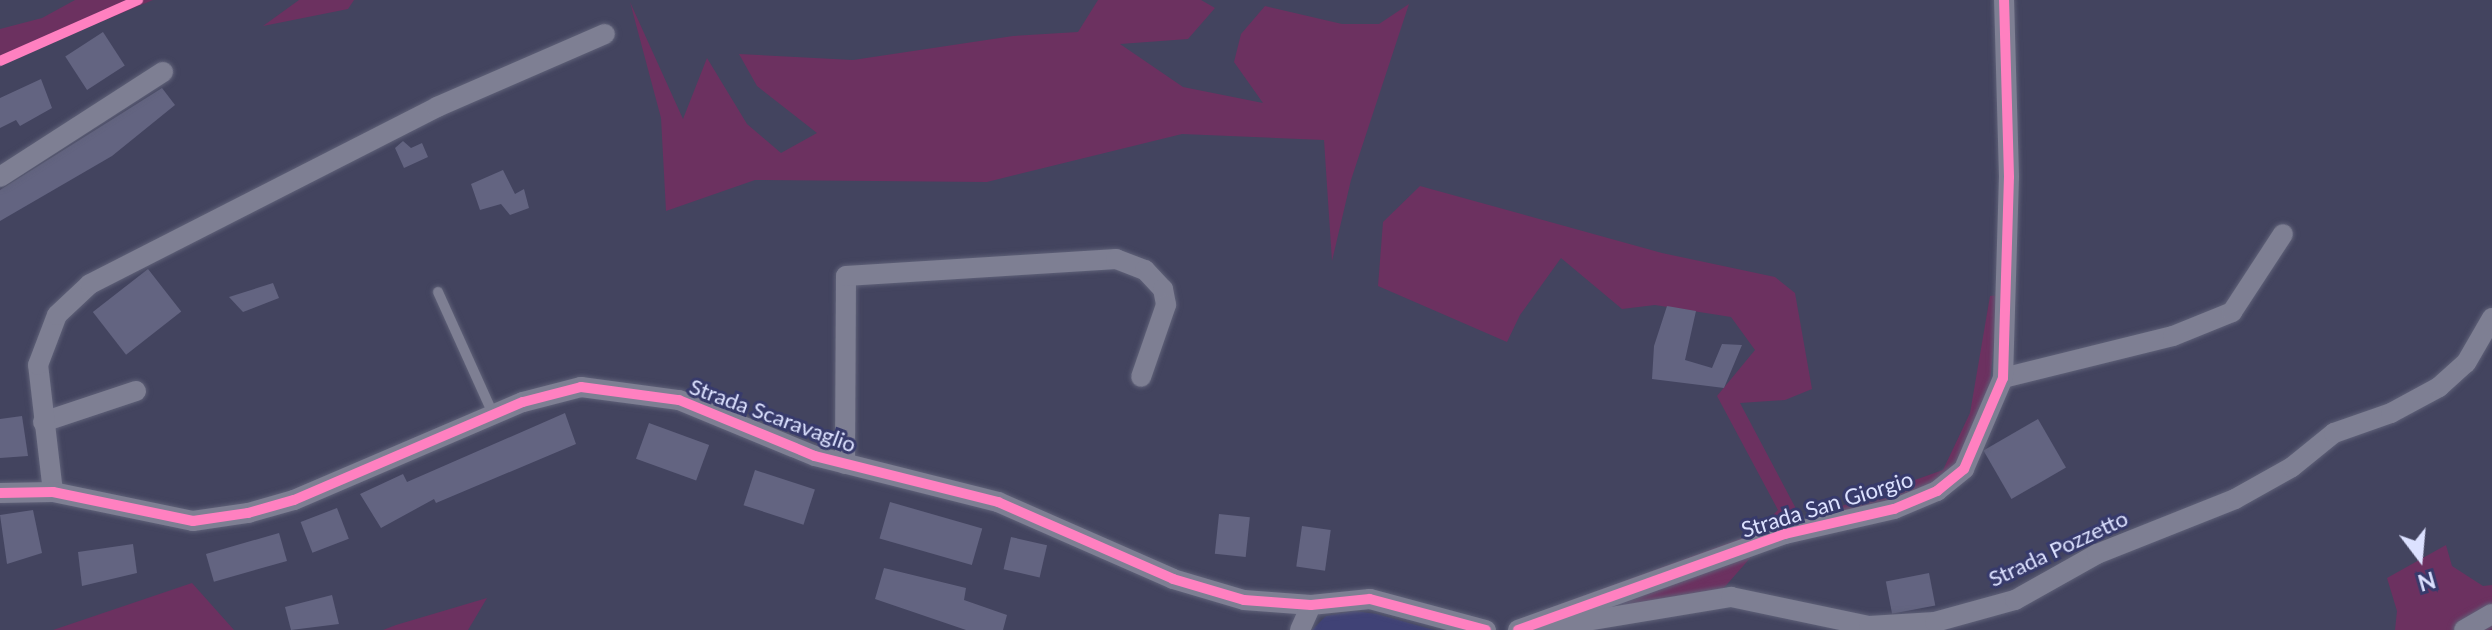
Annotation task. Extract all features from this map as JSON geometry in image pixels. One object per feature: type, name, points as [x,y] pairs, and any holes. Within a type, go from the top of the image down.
[{"type":"street","name":"Strada San Giorgio","points":[[1518,630],[1785,534],[1894,509],[1937,491],[1964,469],[2003,378],[2009,192],[2004,0]]},
{"type":"street","points":[[53,492],[38,365],[41,343],[57,315],[90,284],[437,107],[605,34]]},
{"type":"street","points":[[0,177],[163,72]]},
{"type":"street","points":[[2003,378],[2173,336],[2232,312],[2283,234]]},
{"type":"street","name":"Strada Scaravaglio","points":[[845,464],[846,276],[1116,259],[1145,270],[1163,289],[1166,305],[1141,377]]},
{"type":"street","name":"Strada Pozzetto","points":[[1533,630],[1731,597],[1869,626],[1935,622],[2015,600],[2097,554],[2235,499],[2292,467],[2334,433],[2391,413],[2439,387],[2466,363],[2492,318]]},
{"type":"street","name":"Strada Scaravaglio","points":[[0,493],[53,492],[193,521],[248,513],[294,500],[493,414],[581,387],[626,391],[679,400],[845,464],[998,502],[1173,579],[1244,600],[1311,605],[1370,599],[1486,630]]},
{"type":"street","points":[[43,422],[136,391]]},
{"type":"street","points":[[1300,630],[1311,605]]},
{"type":"street","points":[[2464,630],[2492,614]]},
{"type":"lane","points":[[438,292],[493,414]]},
{"type":"shaded area","points":[[75,0],[153,0],[0,64],[0,29],[42,18]]},
{"type":"shaded area","points":[[299,0],[354,0],[348,9],[263,26]]},
{"type":"shaded area","points":[[1098,0],[1201,0],[1215,8],[1188,39],[1120,44],[1183,87],[1263,103],[1234,62],[1241,34],[1265,6],[1342,24],[1379,24],[1409,4],[1351,180],[1332,261],[1324,140],[1182,134],[987,182],[755,180],[666,211],[661,118],[630,2],[683,119],[707,58],[747,124],[781,153],[817,133],[757,86],[739,54],[853,60],[1013,36],[1078,32]]},
{"type":"shaded area","points":[[1420,186],[1662,253],[1775,277],[1795,293],[1812,389],[1785,400],[1740,403],[1802,520],[1943,470],[1970,413],[1990,296],[1999,295],[1988,402],[1962,462],[1917,492],[1773,532],[1722,590],[1601,610],[1544,610],[1755,533],[1778,510],[1717,396],[1755,350],[1731,317],[1655,305],[1622,309],[1561,258],[1520,315],[1507,342],[1378,286],[1383,222]]},
{"type":"shaded area","points":[[2446,545],[2452,566],[2483,586],[2492,585],[2492,630],[2395,630],[2397,611],[2387,578]]},
{"type":"shaded area","points":[[192,583],[234,630],[53,630]]},
{"type":"shaded area","points":[[487,598],[468,630],[383,630],[396,625]]},
{"type":"shaded area","points":[[1354,611],[1434,630],[1312,630],[1326,616]]},
{"type":"building","points":[[103,32],[125,66],[87,90],[65,57]]},
{"type":"building","points":[[41,79],[52,108],[20,126],[16,120],[0,128],[0,98]]},
{"type":"building","points":[[162,88],[175,105],[112,156],[0,221],[0,190]]},
{"type":"building","points":[[403,141],[411,148],[422,143],[428,157],[404,168],[395,148]]},
{"type":"building","points":[[503,170],[515,194],[524,189],[529,208],[510,215],[501,204],[480,210],[471,184]]},
{"type":"building","points":[[148,269],[181,312],[126,355],[93,312]]},
{"type":"building","points":[[273,283],[279,298],[243,312],[229,297]]},
{"type":"building","points":[[1667,306],[1696,311],[1685,360],[1712,368],[1722,344],[1742,345],[1724,388],[1652,379],[1654,346]]},
{"type":"building","points":[[565,413],[576,444],[436,503],[434,499],[381,528],[360,494],[403,474],[407,482]]},
{"type":"building","points":[[22,416],[28,456],[0,458],[0,419]]},
{"type":"building","points":[[2038,419],[2066,467],[2011,499],[1983,450]]},
{"type":"building","points":[[649,423],[709,445],[696,481],[636,459]]},
{"type":"building","points":[[755,470],[815,489],[803,525],[744,505]]},
{"type":"building","points":[[890,502],[982,528],[972,565],[880,539]]},
{"type":"building","points":[[337,508],[349,539],[312,553],[301,522]]},
{"type":"building","points":[[33,510],[42,553],[7,564],[0,515]]},
{"type":"building","points":[[1219,514],[1250,517],[1246,557],[1215,554]]},
{"type":"building","points":[[1302,526],[1331,530],[1325,571],[1296,567]]},
{"type":"building","points":[[279,533],[287,561],[214,582],[206,554]]},
{"type":"building","points":[[1011,537],[1047,545],[1040,577],[1004,569]]},
{"type":"building","points":[[133,544],[137,573],[82,586],[78,552]]},
{"type":"building","points":[[884,568],[966,588],[964,600],[1007,615],[1003,630],[966,630],[875,599]]},
{"type":"building","points":[[1929,573],[1935,605],[1892,614],[1886,581]]},
{"type":"building","points":[[332,595],[339,624],[291,630],[285,607]]},
{"type":"cycle path","points":[[0,61],[138,0]]},
{"type":"cycle path","points":[[1518,630],[1785,534],[1894,509],[1937,491],[1964,469],[2003,378],[2009,177],[2004,0]]},
{"type":"cycle path","points":[[0,493],[53,492],[193,521],[248,513],[294,500],[523,402],[581,387],[679,400],[815,456],[998,502],[1173,579],[1244,600],[1311,605],[1370,599],[1486,630]]}]
